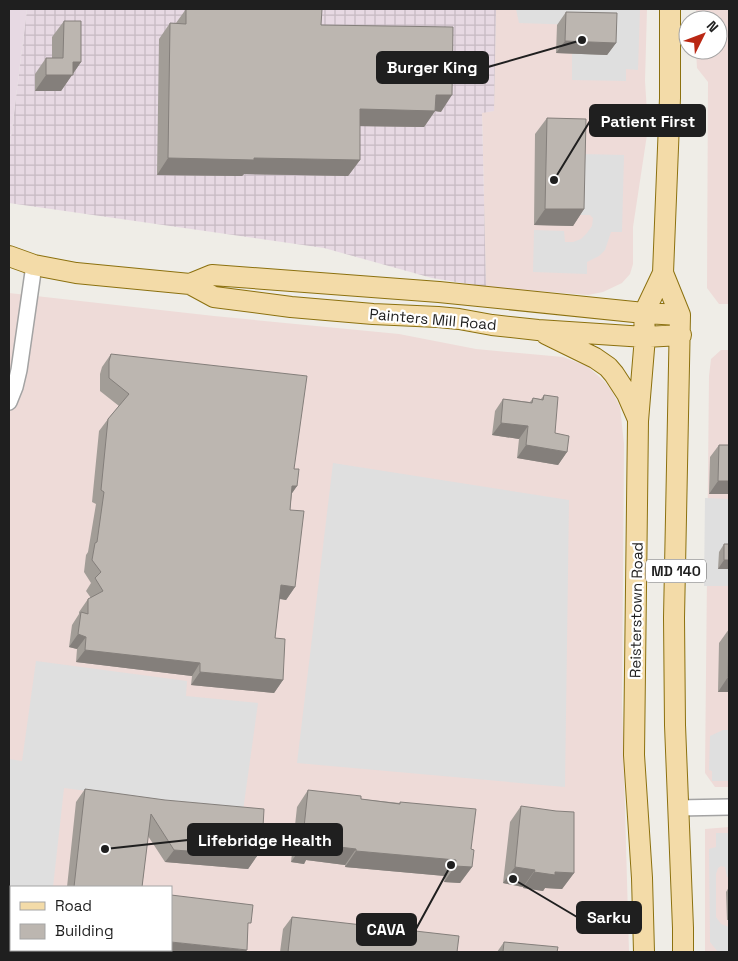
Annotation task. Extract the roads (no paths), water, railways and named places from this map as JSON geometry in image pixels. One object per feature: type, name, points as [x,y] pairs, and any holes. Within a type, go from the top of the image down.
[{"type":"main road","name":"Reisterstown Road","points":[[644,952],[642,878],[634,755],[638,421],[645,337],[644,313],[663,273],[669,107],[670,9]]},
{"type":"main road","name":"Painters Mill Road","points":[[9,256],[34,265],[76,273],[190,284],[214,297],[291,307],[452,318],[538,330],[645,337],[680,335]]},
{"type":"main road","name":"Painters Mill Road","points":[[9,269],[34,265]]},
{"type":"main road","name":"Reisterstown Road","points":[[663,273],[680,315],[674,618],[675,725],[683,952]]},
{"type":"main road","name":"Painters Mill Road","points":[[190,284],[212,274],[439,292],[680,315]]},
{"type":"main road","points":[[538,330],[595,358],[608,367],[627,394],[638,421]]},
{"type":"street","points":[[9,402],[19,370],[34,265]]},
{"type":"street","points":[[678,808],[729,807]]},
{"type":"place","name":"Burger King","points":[[582,40]]},
{"type":"place","name":"Patient First","points":[[554,180]]},
{"type":"place","name":"Lifebridge Health","points":[[105,849]]},
{"type":"place","name":"CAVA","points":[[451,865]]},
{"type":"place","name":"Sarku","points":[[513,879]]}]
